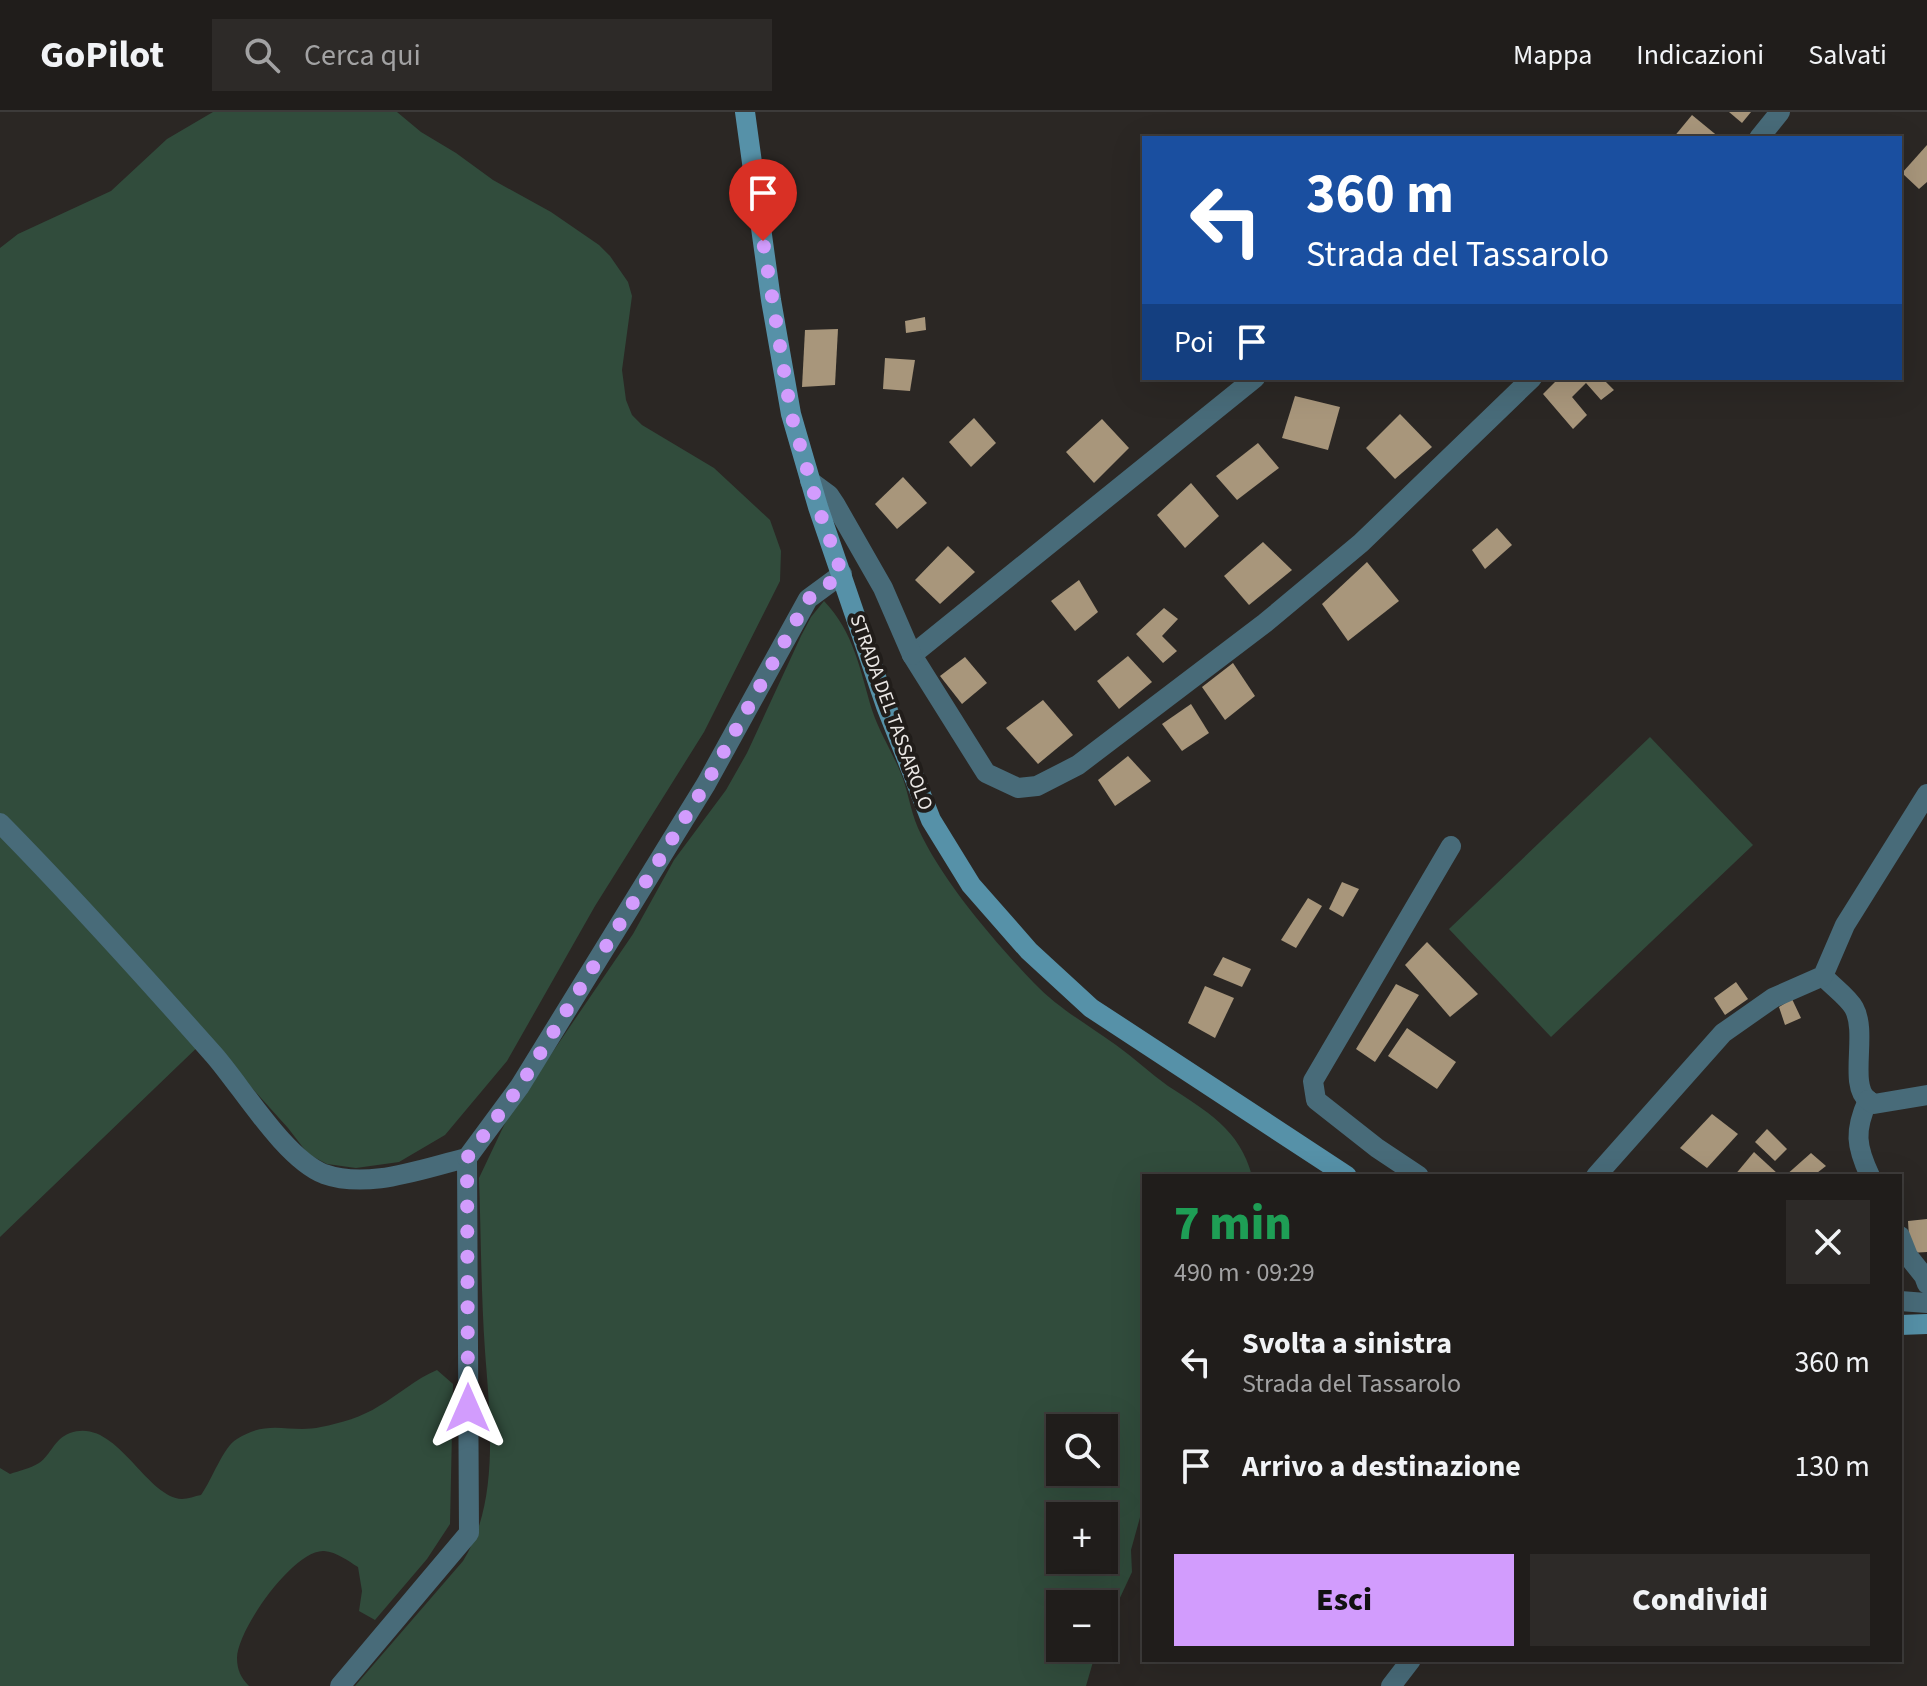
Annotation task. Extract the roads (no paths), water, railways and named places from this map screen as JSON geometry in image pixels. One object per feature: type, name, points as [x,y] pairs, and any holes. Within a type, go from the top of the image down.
[{"type":"main road","name":"STRADA DEL TASSAROLO","points":[[745,112],[771,300],[789,400],[810,481],[886,706],[931,820],[971,885],[1029,951],[1091,1008],[1344,1174]]},
{"type":"main road","points":[[1902,1325],[1927,1324]]},
{"type":"street","points":[[1761,136],[1780,112]]},
{"type":"street","points":[[912,655],[1253,380]]},
{"type":"street","points":[[810,481],[829,495],[835,504],[883,588],[912,655],[986,773],[1018,788],[1037,786],[1078,765],[1265,623],[1361,543],[1530,380]]},
{"type":"street","points":[[340,1686],[469,1533],[467,1158],[520,1086],[706,784],[808,599],[842,574]]},
{"type":"street","points":[[1598,1174],[1723,1033],[1773,998],[1823,976],[1845,925],[1927,794]]},
{"type":"street","points":[[0,823],[102,929],[217,1059],[292,1152],[324,1174],[369,1180],[467,1158]]},
{"type":"street","points":[[1416,1174],[1316,1100],[1313,1081],[1451,846]]},
{"type":"street","points":[[1823,976],[1854,1008],[1861,1033],[1859,1086],[1863,1098],[1874,1104],[1927,1095]]},
{"type":"street","points":[[1868,1100],[1860,1119],[1857,1140],[1869,1174]]},
{"type":"street","points":[[1902,1241],[1927,1284]]},
{"type":"street","points":[[1902,1301],[1927,1303]]},
{"type":"street","points":[[1391,1686],[1409,1662]]}]
